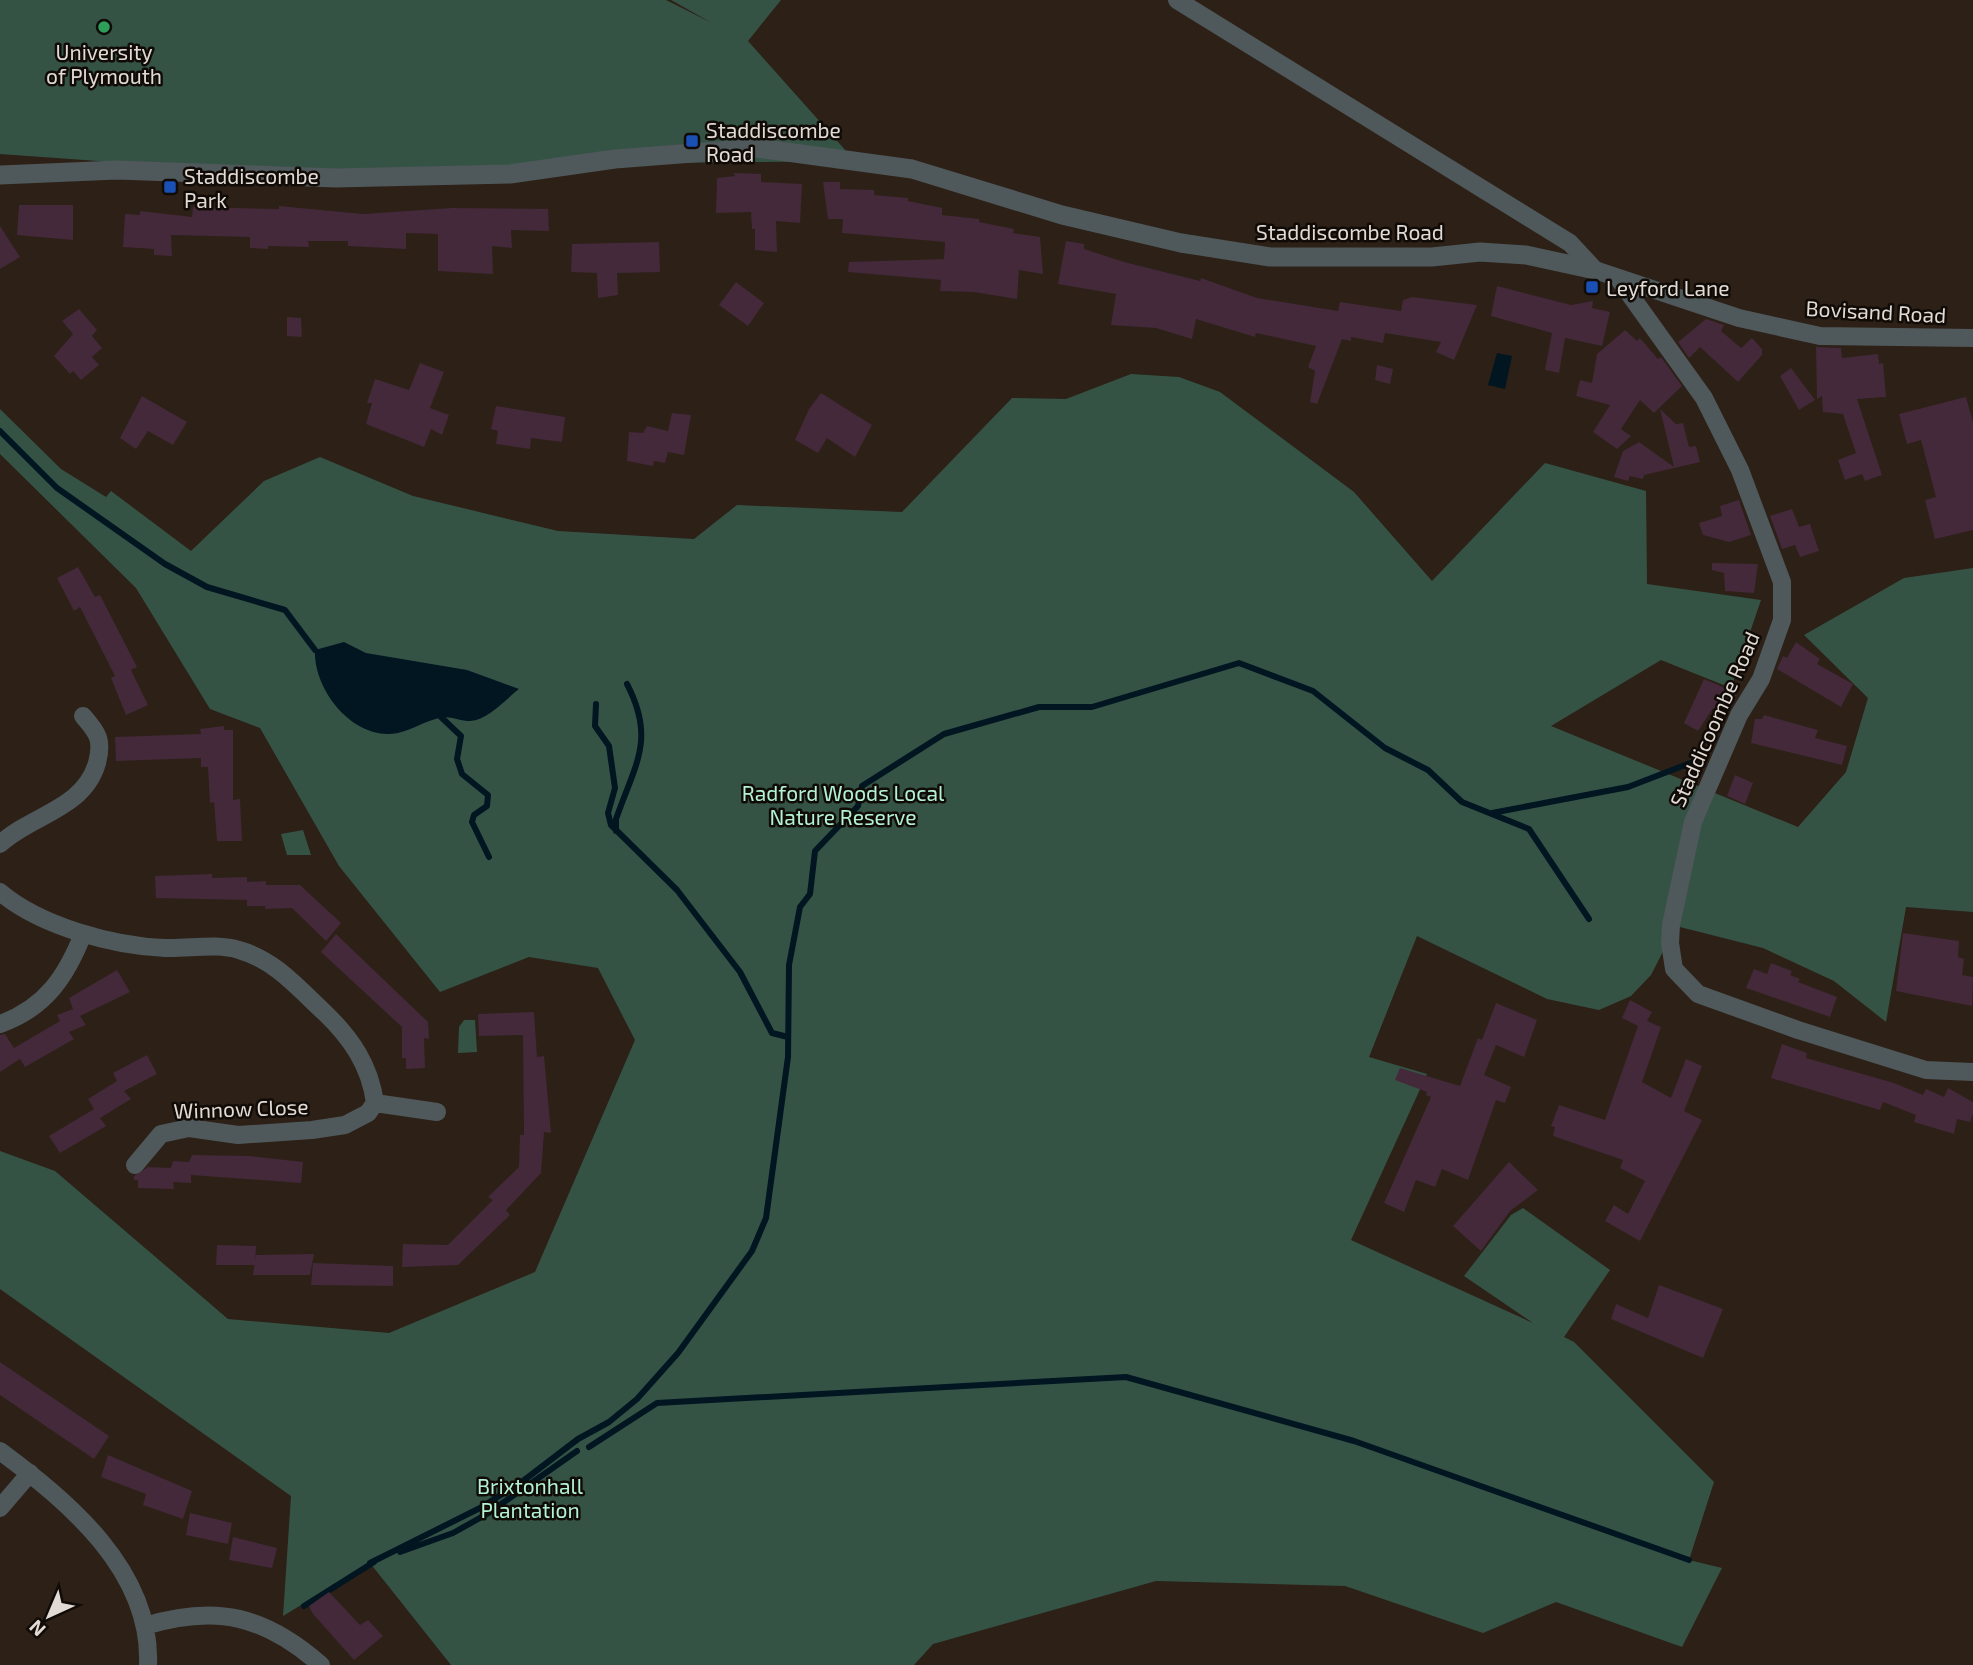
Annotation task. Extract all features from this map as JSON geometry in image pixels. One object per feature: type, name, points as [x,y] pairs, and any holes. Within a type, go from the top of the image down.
[{"type":"street","points":[[1177,0],[1570,243],[1595,270]]},
{"type":"street","name":"Staddiscombe Road","points":[[0,175],[117,170],[336,178],[510,174],[603,160],[758,148],[912,169],[1062,215],[1181,243],[1270,257],[1432,257],[1480,252],[1526,255],[1595,270],[1618,278]]},
{"type":"street","name":"Bovisand Road","points":[[1618,278],[1739,318],[1820,336],[1973,338]]},
{"type":"street","name":"Staddicoombe Road","points":[[1618,278],[1704,398],[1740,470],[1782,582],[1782,620],[1761,679],[1739,715],[1693,822],[1671,925],[1670,943],[1674,969],[1698,994],[1798,1030],[1926,1070],[1973,1072]]},
{"type":"street","points":[[0,844],[11,834],[83,791],[95,770],[101,746],[99,734],[83,716]]},
{"type":"street","points":[[0,892],[36,914],[83,934],[162,948],[237,949],[263,960],[279,970],[338,1026],[365,1063],[375,1103],[437,1112]]},
{"type":"street","points":[[0,1024],[21,1016],[43,1002],[72,963],[83,934]]},
{"type":"street","name":"Winnow Close","points":[[135,1165],[161,1134],[189,1128],[238,1135],[334,1126],[355,1121],[375,1103]]},
{"type":"street","points":[[0,1451],[30,1473],[94,1535],[120,1566],[138,1602],[145,1626],[148,1665]]},
{"type":"street","points":[[0,1508],[30,1473]]},
{"type":"street","points":[[145,1626],[189,1616],[220,1614],[258,1622],[293,1640],[321,1665]]},
{"type":"green space","points":[[0,0],[666,0],[712,23],[671,0],[781,0],[748,41],[855,161],[568,164],[336,178],[0,154]]},
{"type":"green space","name":"Radford Woods Local Nature Reserve","points":[[1131,374],[1179,377],[1220,392],[1354,492],[1432,581],[1545,463],[1646,491],[1647,584],[1761,600],[1731,688],[1661,660],[1551,726],[1798,827],[1846,772],[1868,698],[1804,635],[1904,578],[1973,568],[1973,912],[1906,907],[1886,1022],[1834,981],[1763,948],[1676,926],[1651,975],[1631,996],[1599,1010],[1547,999],[1417,936],[1369,1057],[1427,1074],[1351,1240],[1533,1323],[1464,1276],[1511,1215],[1523,1208],[1610,1270],[1564,1337],[1574,1342],[1714,1482],[1689,1560],[1722,1568],[1682,1647],[1556,1602],[1483,1633],[1345,1586],[1156,1581],[933,1644],[914,1665],[451,1665],[370,1563],[283,1616],[291,1496],[0,1289],[0,1151],[55,1171],[228,1319],[389,1333],[535,1272],[635,1040],[598,968],[529,957],[440,992],[339,866],[260,728],[210,709],[136,588],[0,454],[0,409],[61,469],[106,497],[111,491],[191,551],[264,481],[320,457],[413,496],[558,531],[694,539],[737,505],[902,512],[1012,398],[1066,399]]},
{"type":"green space","points":[[303,830],[311,855],[287,855],[281,834]]},
{"type":"green space","points":[[464,1020],[475,1020],[477,1052],[458,1053],[459,1027]]},
{"type":"water","points":[[1497,353],[1512,356],[1505,389],[1488,385]]},
{"type":"water","points":[[344,642],[366,653],[467,670],[519,689],[477,720],[443,717],[403,732],[382,734],[366,729],[339,710],[321,681],[315,650]]},
{"type":"building","points":[[734,173],[761,174],[761,182],[802,184],[800,223],[776,221],[777,252],[755,250],[755,229],[752,229],[751,212],[716,213],[717,178],[735,176]]},
{"type":"building","points":[[823,182],[840,182],[840,189],[874,190],[874,195],[908,198],[908,201],[942,208],[942,215],[979,219],[979,222],[1014,229],[1013,233],[1040,237],[1043,274],[1019,270],[1017,299],[974,292],[940,291],[941,280],[848,272],[849,262],[944,259],[945,242],[842,233],[843,219],[828,219]]},
{"type":"building","points":[[19,205],[73,205],[73,240],[17,235]]},
{"type":"building","points":[[279,206],[363,214],[452,208],[548,209],[549,231],[511,230],[512,248],[492,246],[493,274],[438,271],[438,234],[406,233],[406,249],[348,246],[348,241],[308,241],[309,247],[250,248],[250,237],[171,235],[172,256],[154,255],[154,249],[123,247],[125,214],[140,215],[140,211],[192,217],[193,207],[279,209]]},
{"type":"building","points":[[0,226],[20,257],[0,269]]},
{"type":"building","points":[[1066,241],[1084,244],[1084,249],[1124,262],[1200,281],[1201,278],[1257,298],[1338,311],[1340,302],[1401,311],[1403,300],[1412,297],[1477,305],[1454,360],[1436,352],[1441,342],[1385,333],[1383,343],[1351,337],[1351,341],[1342,339],[1317,404],[1310,402],[1315,371],[1308,367],[1316,346],[1256,333],[1255,337],[1196,319],[1192,339],[1156,328],[1111,325],[1116,294],[1058,284]]},
{"type":"building","points":[[659,242],[660,272],[617,273],[618,295],[598,298],[597,273],[571,272],[572,244]]},
{"type":"building","points":[[736,282],[764,303],[748,326],[719,305]]},
{"type":"building","points":[[1497,286],[1571,305],[1593,301],[1592,308],[1610,312],[1602,346],[1565,338],[1559,373],[1545,370],[1552,333],[1491,316]]},
{"type":"building","points":[[79,309],[97,330],[92,336],[102,348],[92,357],[99,365],[81,380],[73,371],[70,374],[54,356],[73,334],[62,321]]},
{"type":"building","points":[[287,317],[301,318],[302,337],[287,336]]},
{"type":"building","points":[[1706,319],[1724,325],[1721,331],[1741,348],[1752,338],[1762,349],[1762,355],[1738,382],[1700,347],[1689,358],[1678,342]]},
{"type":"building","points":[[1625,330],[1637,341],[1640,338],[1658,359],[1661,357],[1682,386],[1654,413],[1640,400],[1621,429],[1631,436],[1617,449],[1593,432],[1610,405],[1576,396],[1580,380],[1592,383],[1597,354]]},
{"type":"building","points":[[1816,347],[1841,348],[1842,358],[1878,354],[1879,364],[1883,363],[1886,397],[1857,399],[1882,475],[1865,481],[1862,474],[1845,480],[1838,460],[1856,453],[1843,414],[1823,412],[1822,396],[1817,399]]},
{"type":"building","points":[[420,363],[444,372],[430,408],[449,415],[442,435],[431,429],[424,447],[366,424],[372,403],[367,403],[375,379],[409,390]]},
{"type":"building","points":[[1377,365],[1393,369],[1390,384],[1375,380]]},
{"type":"building","points":[[1791,368],[1815,400],[1799,410],[1780,376]]},
{"type":"building","points":[[821,393],[872,425],[855,457],[827,438],[818,453],[795,440],[809,409]]},
{"type":"building","points":[[142,396],[187,422],[173,445],[148,431],[136,449],[120,438]]},
{"type":"building","points":[[1966,397],[1973,422],[1973,530],[1935,539],[1925,500],[1936,497],[1921,440],[1907,444],[1899,414]]},
{"type":"building","points":[[496,406],[565,417],[562,442],[531,438],[530,449],[496,444],[498,431],[491,429]]},
{"type":"building","points":[[1660,409],[1676,424],[1683,423],[1689,447],[1696,446],[1700,462],[1644,475],[1643,479],[1630,476],[1628,481],[1614,477],[1623,451],[1639,442],[1674,467]]},
{"type":"building","points":[[672,413],[691,415],[684,455],[668,452],[665,463],[654,461],[653,466],[627,461],[629,432],[643,433],[647,426],[668,431]]},
{"type":"building","points":[[1739,500],[1751,535],[1729,542],[1703,535],[1699,523],[1722,516],[1720,506]]},
{"type":"building","points":[[1792,509],[1799,527],[1810,524],[1819,551],[1800,557],[1795,545],[1782,549],[1770,516]]},
{"type":"building","points":[[1712,563],[1758,564],[1754,593],[1725,591],[1724,573],[1712,570]]},
{"type":"building","points":[[78,567],[95,597],[100,595],[137,667],[131,670],[148,705],[126,715],[111,678],[115,676],[80,607],[74,611],[57,578]]},
{"type":"building","points":[[1796,642],[1820,659],[1817,664],[1853,684],[1841,707],[1777,669],[1783,656],[1787,658]]},
{"type":"building","points":[[1704,679],[1737,693],[1725,716],[1713,708],[1698,731],[1684,723]]},
{"type":"building","points":[[1764,715],[1818,730],[1815,738],[1847,746],[1842,765],[1751,743],[1755,719],[1762,719]]},
{"type":"building","points":[[224,726],[224,730],[233,730],[233,800],[240,799],[242,841],[217,841],[214,802],[210,803],[208,767],[201,767],[201,758],[116,761],[115,737],[201,734],[200,729]]},
{"type":"building","points":[[1735,775],[1753,783],[1745,804],[1727,796]]},
{"type":"building","points":[[212,874],[212,878],[247,877],[247,882],[266,881],[266,885],[300,885],[341,923],[326,941],[292,908],[265,909],[265,906],[247,906],[247,900],[156,898],[155,876]]},
{"type":"building","points":[[1903,933],[1959,941],[1958,957],[1964,959],[1962,975],[1973,977],[1972,1006],[1896,991]]},
{"type":"building","points":[[336,934],[428,1022],[429,1039],[424,1038],[425,1068],[406,1069],[406,1058],[402,1058],[402,1027],[321,952]]},
{"type":"building","points":[[1771,963],[1792,971],[1790,975],[1800,979],[1798,982],[1837,997],[1830,1017],[1746,988],[1754,969],[1767,974]]},
{"type":"building","points":[[117,970],[130,992],[80,1016],[86,1025],[69,1032],[74,1039],[25,1067],[20,1059],[0,1072],[0,1035],[5,1034],[14,1048],[60,1021],[57,1015],[73,1009],[69,998]]},
{"type":"building","points":[[1630,1000],[1652,1012],[1647,1021],[1661,1027],[1642,1082],[1671,1098],[1686,1059],[1702,1066],[1684,1111],[1702,1120],[1640,1241],[1605,1221],[1614,1205],[1628,1214],[1645,1181],[1620,1168],[1623,1160],[1553,1136],[1555,1127],[1551,1126],[1559,1105],[1605,1120],[1638,1026],[1622,1018]]},
{"type":"building","points":[[1496,1003],[1537,1020],[1524,1057],[1496,1045],[1484,1075],[1511,1087],[1505,1103],[1496,1100],[1468,1180],[1442,1169],[1435,1187],[1416,1180],[1404,1212],[1384,1203],[1431,1097],[1426,1095],[1427,1092],[1395,1080],[1400,1068],[1460,1086],[1478,1038],[1482,1040]]},
{"type":"building","points":[[534,1012],[537,1057],[544,1056],[551,1133],[544,1132],[541,1173],[506,1210],[510,1215],[458,1265],[402,1267],[403,1244],[448,1245],[493,1200],[488,1197],[519,1167],[520,1135],[524,1135],[523,1035],[479,1036],[478,1014]]},
{"type":"building","points":[[1782,1044],[1807,1053],[1806,1058],[1894,1083],[1923,1095],[1926,1089],[1944,1097],[1948,1088],[1973,1102],[1970,1122],[1957,1119],[1954,1134],[1914,1122],[1916,1115],[1883,1102],[1880,1110],[1771,1078]]},
{"type":"building","points":[[147,1055],[157,1074],[124,1091],[131,1099],[100,1118],[106,1126],[60,1153],[49,1136],[94,1109],[88,1099],[117,1081],[113,1073]]},
{"type":"building","points":[[192,1155],[249,1156],[303,1162],[301,1183],[191,1175],[191,1183],[173,1182],[174,1189],[138,1188],[138,1180],[134,1180],[134,1176],[148,1167],[171,1168],[173,1161],[189,1162]]},
{"type":"building","points":[[1509,1162],[1538,1190],[1510,1211],[1481,1251],[1453,1226]]},
{"type":"building","points":[[217,1245],[256,1246],[255,1265],[216,1265]]},
{"type":"building","points":[[314,1254],[310,1275],[253,1275],[256,1255]]},
{"type":"building","points":[[313,1263],[393,1266],[393,1286],[311,1285]]},
{"type":"building","points":[[1659,1285],[1723,1309],[1703,1358],[1611,1319],[1616,1304],[1648,1318]]},
{"type":"building","points":[[0,1362],[109,1436],[94,1459],[0,1395]]},
{"type":"building","points":[[108,1455],[192,1491],[183,1519],[143,1505],[146,1494],[101,1477]]},
{"type":"building","points":[[190,1513],[232,1523],[228,1544],[186,1535]]},
{"type":"building","points":[[233,1537],[277,1548],[272,1568],[229,1560]]},
{"type":"building","points":[[329,1592],[360,1625],[368,1620],[383,1636],[354,1660],[309,1606]]},
{"type":"waterway","points":[[0,431],[57,488],[165,564],[207,587],[285,610],[315,650]]},
{"type":"waterway","points":[[370,1563],[480,1508],[523,1481],[578,1439],[609,1422],[637,1399],[678,1353],[752,1251],[766,1218],[788,1057],[789,965],[800,907],[810,894],[815,851],[858,806],[862,786],[944,734],[1039,707],[1092,707],[1239,663],[1313,691],[1385,748],[1428,770],[1462,802],[1529,829],[1589,919]]},
{"type":"waterway","points":[[616,831],[616,819],[635,767],[641,737],[636,704],[627,684]]},
{"type":"waterway","points":[[596,704],[595,726],[609,746],[615,788],[608,813],[611,825],[677,890],[740,972],[772,1033],[788,1037]]},
{"type":"waterway","points":[[441,717],[461,736],[457,759],[462,774],[488,795],[487,806],[474,815],[472,822],[489,857]]},
{"type":"waterway","points":[[1492,813],[1628,787],[1693,762]]},
{"type":"waterway","points":[[589,1447],[657,1403],[1126,1377],[1354,1441],[1689,1560]]},
{"type":"waterway","points":[[400,1552],[453,1533],[487,1514],[577,1451]]},
{"type":"waterway","points":[[304,1606],[374,1562]]},
{"type":"place","name":"University of Plymouth","points":[[104,27]]},
{"type":"place","name":"Staddiscombe Road","points":[[692,141]]},
{"type":"place","name":"Staddiscombe Park","points":[[170,187]]},
{"type":"place","name":"Leyford Lane","points":[[1592,287]]},
{"type":"park label","name":"Brixtonhall Plantation","points":[[530,1497]]}]
